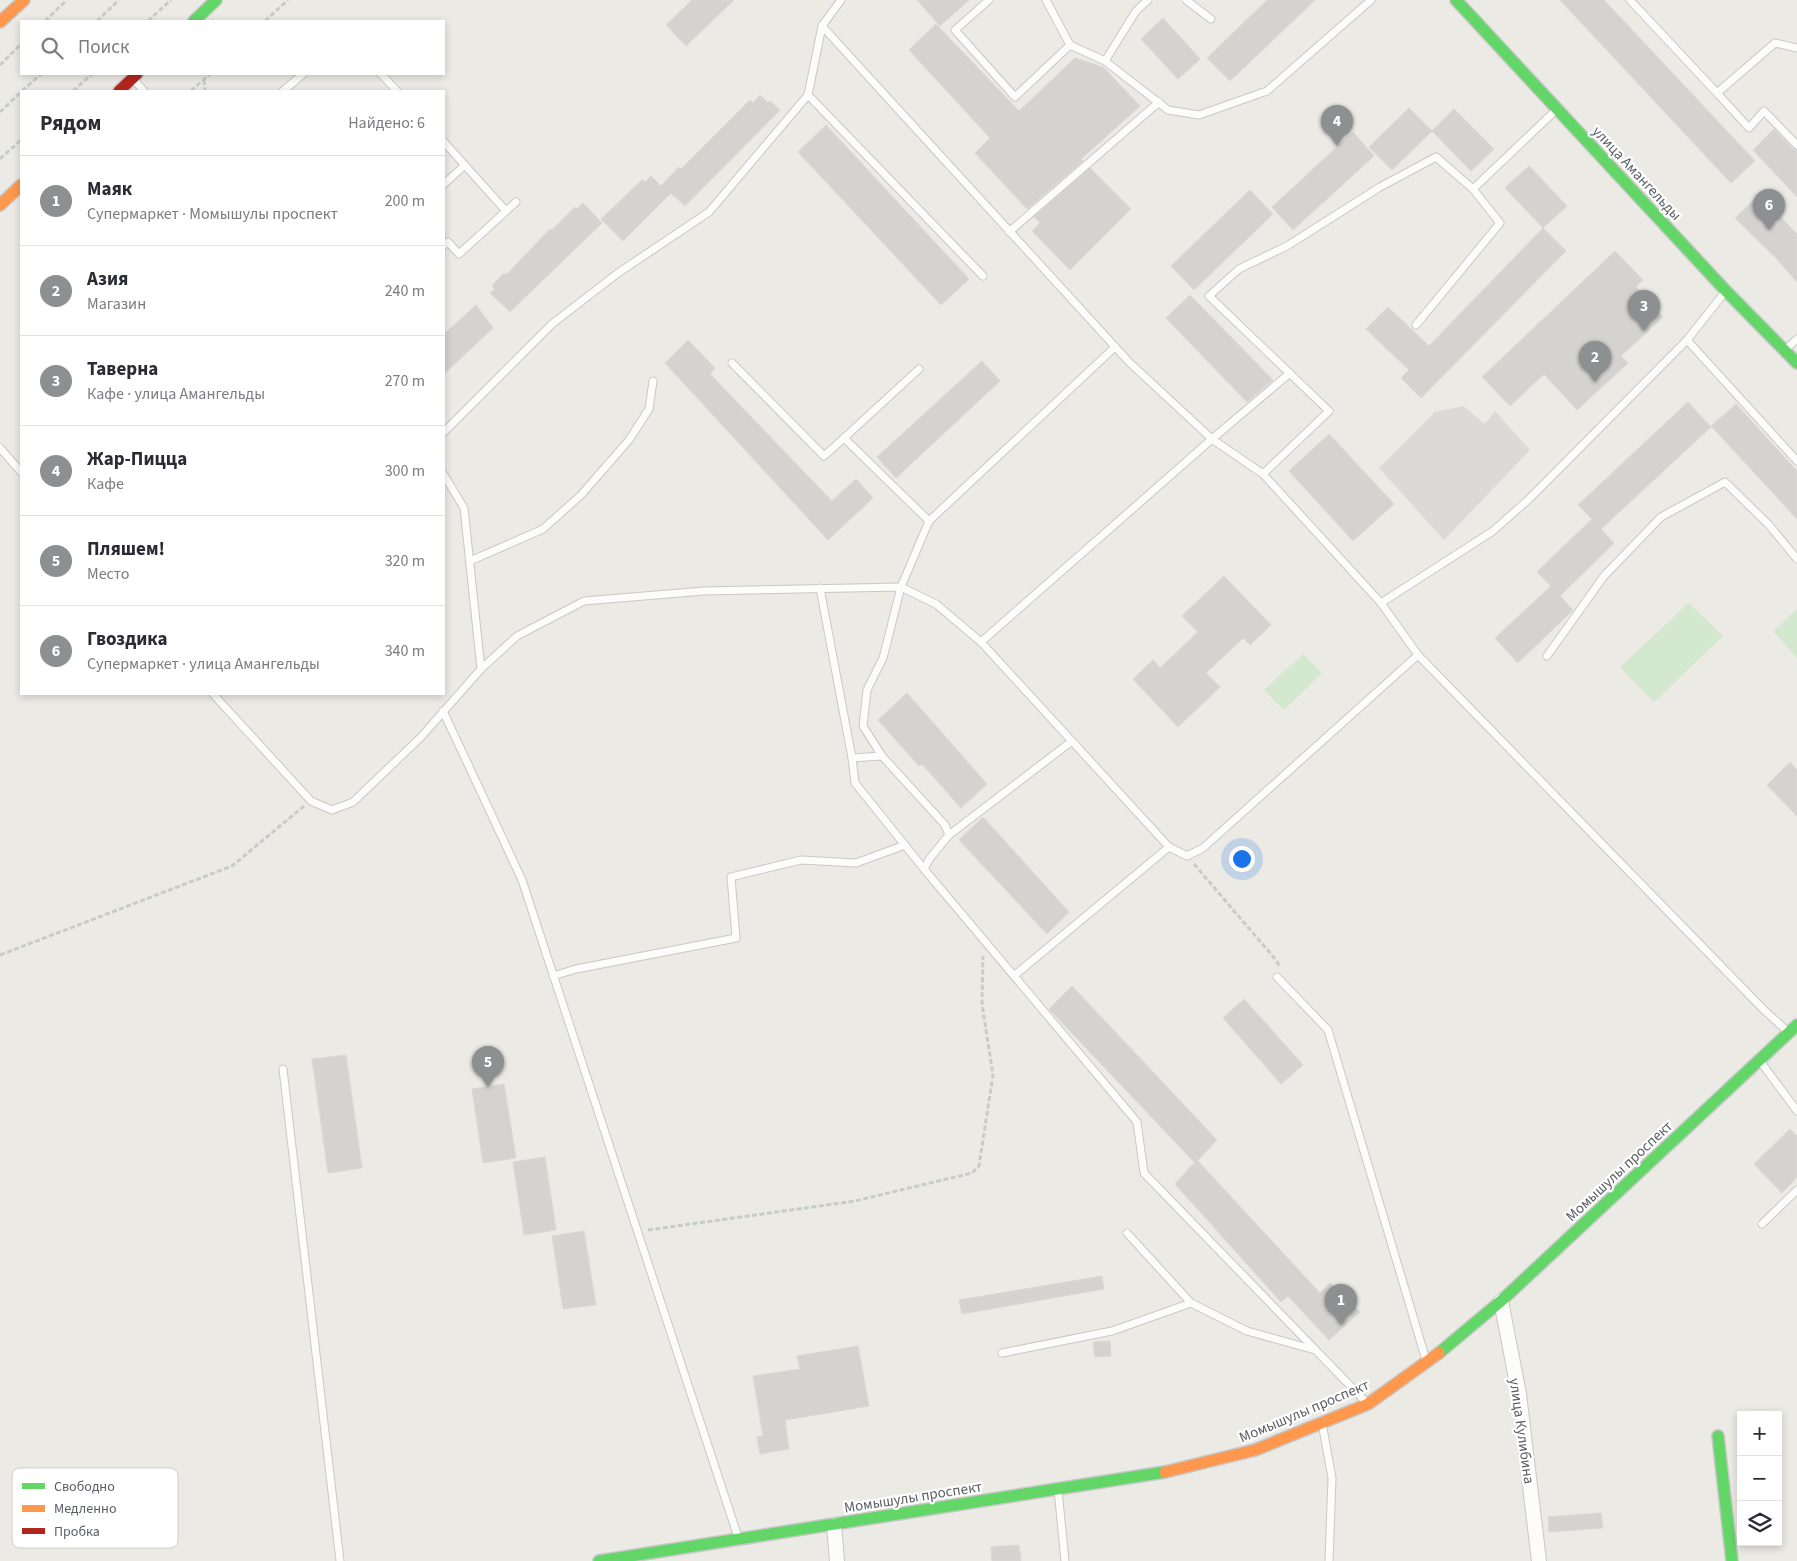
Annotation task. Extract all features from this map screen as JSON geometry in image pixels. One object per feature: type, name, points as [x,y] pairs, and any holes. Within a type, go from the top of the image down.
[{"type":"street","points":[[0,22],[24,0]]},
{"type":"street","points":[[195,20],[216,0]]},
{"type":"street","name":"улица Амангельды","points":[[1456,0],[1726,291],[1797,363]]},
{"type":"street","points":[[120,90],[135,76]]},
{"type":"street","points":[[0,205],[20,186]]},
{"type":"street","name":"Момышулы проспект","points":[[599,1561],[1178,1470],[1255,1450],[1368,1404],[1427,1363],[1502,1301],[1793,1029]]},
{"type":"street","name":"улица Кулибина","points":[[1502,1301],[1518,1394],[1539,1561]]},
{"type":"street","points":[[1718,1436],[1732,1561]]},
{"type":"street","points":[[834,1525],[837,1561]]},
{"type":"lane","points":[[445,431],[552,324],[618,273],[709,212],[808,95],[822,26],[841,0]]},
{"type":"lane","points":[[989,0],[955,30],[1014,97],[1070,45]]},
{"type":"lane","points":[[1046,0],[1070,45],[1105,61],[1168,110],[1200,115],[1267,91],[1371,0]]},
{"type":"lane","points":[[1105,61],[1136,11],[1148,0]]},
{"type":"lane","points":[[1186,0],[1211,19]]},
{"type":"lane","points":[[1630,0],[1749,128],[1764,111],[1797,145]]},
{"type":"lane","points":[[822,26],[1008,232],[1129,362],[1212,438],[1263,474],[1381,603],[1418,654],[1763,1009],[1793,1029]]},
{"type":"lane","points":[[1717,93],[1775,43],[1797,48]]},
{"type":"lane","points":[[285,90],[302,75]]},
{"type":"lane","points":[[383,75],[396,90]]},
{"type":"lane","points":[[135,76],[143,90]]},
{"type":"lane","points":[[808,95],[983,276]]},
{"type":"lane","points":[[1008,232],[1159,102]]},
{"type":"lane","points":[[1473,189],[1558,109]]},
{"type":"lane","points":[[445,143],[506,211]]},
{"type":"lane","points":[[1263,474],[1329,411],[1209,296],[1239,269],[1287,246],[1380,187],[1436,157],[1473,189],[1500,223],[1416,325]]},
{"type":"lane","points":[[445,183],[465,165]]},
{"type":"lane","points":[[445,245],[448,242],[460,254],[516,202]]},
{"type":"lane","points":[[1381,603],[1493,531],[1687,340],[1726,291]]},
{"type":"lane","points":[[1784,350],[1797,339]]},
{"type":"lane","points":[[1687,340],[1797,461]]},
{"type":"lane","points":[[949,835],[946,825],[882,756],[863,726],[867,690],[883,658],[901,587],[929,521],[1115,346]]},
{"type":"lane","points":[[732,364],[824,456],[920,369]]},
{"type":"lane","points":[[981,642],[1212,438],[1290,374]]},
{"type":"lane","points":[[470,561],[543,529],[581,495],[629,440],[649,410],[653,381]]},
{"type":"lane","points":[[844,438],[929,521]]},
{"type":"lane","points":[[0,448],[20,471]]},
{"type":"lane","points":[[15,465],[20,461]]},
{"type":"lane","points":[[445,477],[464,508],[481,669]]},
{"type":"lane","points":[[1548,656],[1604,576],[1661,517],[1725,482],[1769,525],[1797,559]]},
{"type":"lane","points":[[214,695],[311,801],[332,810],[353,802],[421,737],[481,669],[517,636],[584,601],[704,591],[901,587],[936,604],[981,642],[1169,847],[1187,856],[1203,848],[1418,654]]},
{"type":"lane","points":[[820,588],[855,783],[1137,1122],[1144,1173],[1368,1404]]},
{"type":"lane","points":[[443,711],[522,880],[739,1540]]},
{"type":"lane","points":[[924,868],[949,835],[1072,741]]},
{"type":"lane","points":[[852,758],[882,756]]},
{"type":"lane","points":[[553,976],[576,969],[736,938],[731,876],[801,860],[856,863],[905,845]]},
{"type":"lane","points":[[1015,975],[1169,847]]},
{"type":"lane","points":[[1277,977],[1328,1030],[1427,1363]]},
{"type":"lane","points":[[1760,1061],[1797,1111]]},
{"type":"lane","points":[[283,1069],[340,1561]]},
{"type":"lane","points":[[1762,1224],[1797,1190]]},
{"type":"lane","points":[[1127,1233],[1191,1304],[1247,1331],[1315,1350]]},
{"type":"lane","points":[[1002,1353],[1112,1331],[1191,1304]]},
{"type":"lane","points":[[1322,1423],[1332,1478],[1329,1561]]},
{"type":"lane","points":[[1058,1490],[1065,1561]]},
{"type":"path","points":[[46,20],[67,0]]},
{"type":"path","points":[[98,20],[120,0]]},
{"type":"path","points":[[149,20],[170,0]]},
{"type":"path","points":[[266,20],[288,0]]},
{"type":"path","points":[[0,64],[20,45]]},
{"type":"path","points":[[24,90],[40,75]]},
{"type":"path","points":[[74,90],[91,75]]},
{"type":"path","points":[[192,90],[209,75]]},
{"type":"path","points":[[204,79],[204,90]]},
{"type":"path","points":[[0,112],[20,94]]},
{"type":"path","points":[[0,160],[20,141]]},
{"type":"path","points":[[0,955],[232,866],[311,801]]},
{"type":"path","points":[[1187,856],[1276,960],[1280,968],[1277,977]]},
{"type":"path","points":[[637,1231],[855,1201],[972,1173],[979,1166],[993,1075],[982,1004],[984,938]]},
{"type":"shaded area","points":[[1463,406],[1485,424],[1495,411],[1530,450],[1444,540],[1379,468],[1435,412]]},
{"type":"green space","points":[[1689,603],[1723,636],[1654,702],[1620,667]]},
{"type":"green space","points":[[1797,609],[1797,658],[1773,631]]},
{"type":"green space","points":[[1303,654],[1322,673],[1284,710],[1264,690]]},
{"type":"building","points":[[692,0],[734,0],[686,46],[666,25]]},
{"type":"building","points":[[917,0],[969,0],[940,26]]},
{"type":"building","points":[[1267,0],[1315,0],[1230,81],[1207,58]]},
{"type":"building","points":[[1560,0],[1604,0],[1755,161],[1731,183]]},
{"type":"building","points":[[1163,18],[1200,59],[1178,79],[1141,39]]},
{"type":"building","points":[[936,24],[1019,111],[1075,58],[1103,67],[1140,106],[1081,159],[1083,161],[1027,209],[975,153],[990,138],[909,50]]},
{"type":"building","points":[[760,95],[768,103],[770,101],[780,110],[685,206],[671,193],[623,241],[601,219],[642,180],[645,182],[651,176],[661,186],[679,167],[681,169],[750,100],[753,103]]},
{"type":"building","points":[[1409,108],[1432,131],[1392,170],[1369,147]]},
{"type":"building","points":[[1454,109],[1494,149],[1471,171],[1432,131]]},
{"type":"building","points":[[826,125],[969,279],[941,305],[798,152]]},
{"type":"building","points":[[1774,129],[1793,149],[1797,150],[1797,197],[1753,150]]},
{"type":"building","points":[[1353,132],[1374,156],[1293,230],[1272,207]]},
{"type":"building","points":[[1529,166],[1567,206],[1543,228],[1505,188]]},
{"type":"building","points":[[1090,168],[1131,209],[1070,270],[1032,231],[1040,223],[1034,217]]},
{"type":"building","points":[[1250,190],[1273,214],[1194,290],[1171,266]]},
{"type":"building","points":[[1759,195],[1797,234],[1797,282],[1777,259],[1735,218]]},
{"type":"building","points":[[583,203],[602,223],[510,312],[490,293],[495,289],[492,286],[504,273],[506,275],[550,229],[552,230],[575,207],[577,209]]},
{"type":"building","points":[[1543,228],[1566,251],[1421,398],[1401,378],[1409,370],[1366,329],[1388,307],[1429,346]]},
{"type":"building","points":[[1615,251],[1643,280],[1636,287],[1663,317],[1621,356],[1628,363],[1577,410],[1544,374],[1510,406],[1482,377]]},
{"type":"building","points":[[1190,295],[1273,380],[1247,402],[1166,318]]},
{"type":"building","points":[[476,305],[493,328],[445,373],[445,333]]},
{"type":"building","points":[[688,340],[715,368],[710,374],[832,501],[856,479],[873,498],[828,540],[665,363]]},
{"type":"building","points":[[982,361],[1000,381],[896,478],[877,457]]},
{"type":"building","points":[[1688,402],[1711,427],[1601,529],[1614,543],[1560,596],[1573,610],[1518,663],[1495,638],[1551,586],[1537,572],[1592,519],[1578,505]]},
{"type":"building","points":[[1736,404],[1797,471],[1797,519],[1711,426]]},
{"type":"building","points":[[1329,434],[1394,504],[1353,541],[1289,471]]},
{"type":"building","points":[[1224,576],[1271,625],[1250,645],[1243,638],[1206,673],[1220,687],[1178,727],[1133,679],[1153,660],[1160,668],[1198,632],[1182,616]]},
{"type":"building","points":[[907,693],[987,784],[961,808],[922,764],[919,766],[878,720]]},
{"type":"building","points":[[1790,762],[1797,770],[1797,816],[1767,785]]},
{"type":"building","points":[[983,817],[1069,912],[1047,934],[959,840]]},
{"type":"building","points":[[1072,986],[1217,1140],[1195,1163],[1049,1009]]},
{"type":"building","points":[[1244,999],[1303,1065],[1281,1084],[1223,1018]]},
{"type":"building","points":[[346,1055],[362,1168],[328,1173],[312,1059]]},
{"type":"building","points":[[504,1084],[516,1158],[483,1163],[472,1089]]},
{"type":"building","points":[[1790,1129],[1797,1136],[1797,1177],[1782,1193],[1754,1164]]},
{"type":"building","points":[[545,1157],[556,1230],[524,1235],[513,1162]]},
{"type":"building","points":[[1197,1160],[1320,1293],[1330,1283],[1360,1312],[1329,1340],[1288,1296],[1281,1302],[1175,1184]]},
{"type":"building","points":[[584,1231],[596,1305],[563,1309],[552,1236]]},
{"type":"building","points":[[1102,1276],[1104,1289],[962,1314],[959,1300]]},
{"type":"building","points":[[1110,1341],[1111,1356],[1095,1357],[1093,1342]]},
{"type":"building","points":[[858,1346],[869,1406],[785,1420],[789,1449],[760,1454],[757,1437],[763,1436],[753,1376],[800,1369],[797,1356]]},
{"type":"building","points":[[1601,1513],[1603,1528],[1549,1532],[1548,1517]]},
{"type":"building","points":[[1019,1545],[1021,1561],[992,1561],[991,1547]]},
{"type":"traffic: fast","points":[[195,20],[216,0]]},
{"type":"traffic: fast","points":[[1456,0],[1726,291],[1797,363]]},
{"type":"traffic: fast","points":[[1439,1353],[1501,1301],[1797,1025]]},
{"type":"traffic: fast","points":[[1718,1436],[1732,1561]]},
{"type":"traffic: fast","points":[[599,1561],[1165,1472]]},
{"type":"traffic: slow","points":[[0,22],[24,0]]},
{"type":"traffic: slow","points":[[0,205],[20,186]]},
{"type":"traffic: slow","points":[[1165,1472],[1255,1450],[1368,1404],[1439,1353]]},
{"type":"traffic: jam","points":[[120,90],[136,75]]},
{"type":"place","name":"Жар-Пицца","points":[[1337,146]]},
{"type":"place","name":"Гвоздика","points":[[1769,230]]},
{"type":"place","name":"Таверна","points":[[1644,331]]},
{"type":"place","name":"Азия","points":[[1595,382]]},
{"type":"place","name":"Пляшем!","points":[[488,1087]]},
{"type":"place","name":"Маяк","points":[[1341,1325]]}]
